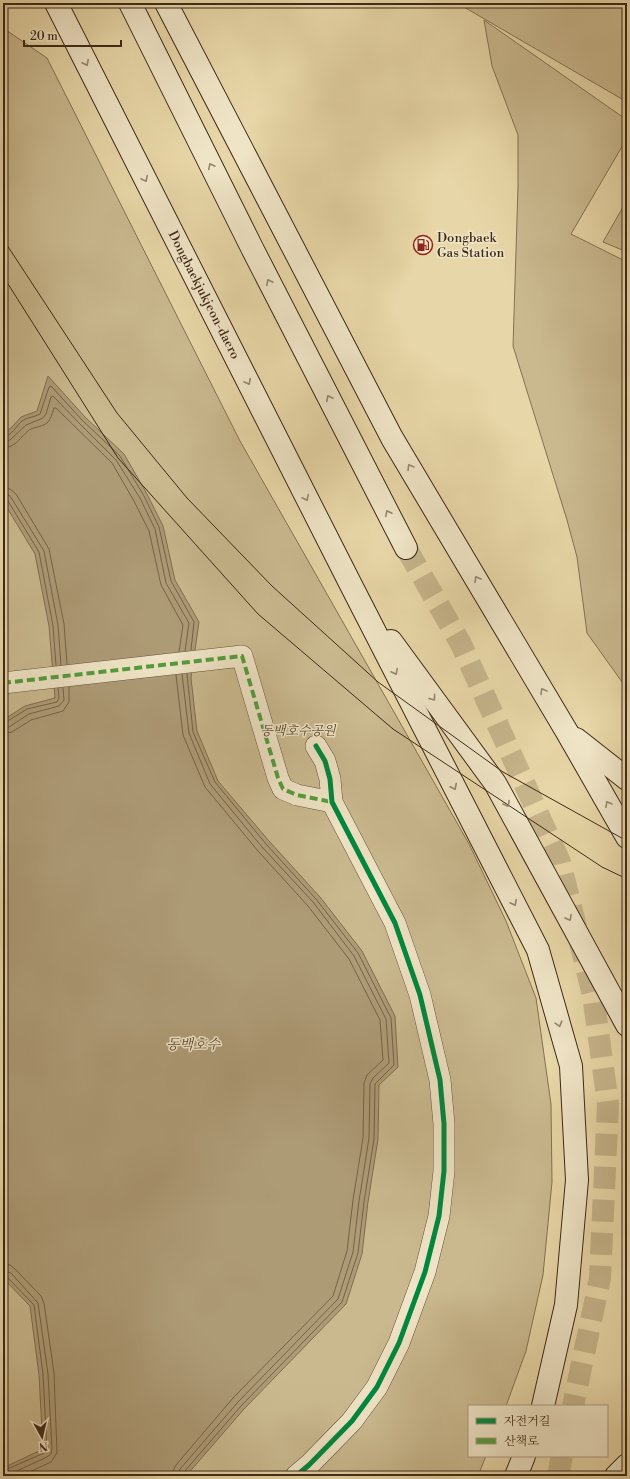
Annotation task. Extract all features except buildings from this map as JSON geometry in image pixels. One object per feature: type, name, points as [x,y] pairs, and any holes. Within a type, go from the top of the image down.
[{"type":"main road","name":"Dongbaekjukjeon-daero","points":[[56,3],[352,587]]},
{"type":"main road","points":[[130,3],[252,248],[406,548]]},
{"type":"main road","points":[[166,3],[392,438],[567,732],[627,838]]},
{"type":"main road","points":[[352,587],[495,783],[627,1025]]},
{"type":"main road","points":[[352,587],[538,950],[571,1066],[577,1180],[566,1305],[543,1405]]},
{"type":"main road","points":[[567,732],[627,779]]},
{"type":"main road","points":[[516,1476],[524,1457]]},
{"type":"main road","points":[[616,1476],[627,1464]]},
{"type":"street","points":[[3,683],[242,656],[278,778],[283,789],[297,795],[332,802]]},
{"type":"street","points":[[296,1476],[309,1465],[352,1421],[377,1387],[399,1343],[426,1272],[439,1216],[444,1171],[444,1124],[440,1080],[420,995],[395,923],[332,802],[330,778],[325,761],[316,746]]},
{"type":"green space","points":[[457,3],[627,3],[627,102]]},
{"type":"green space","points":[[484,20],[627,120],[627,138],[571,234],[627,262],[627,689],[587,633],[577,557],[513,346],[518,187],[518,135],[492,66]]},
{"type":"green space","name":"동백호수공원","points":[[3,28],[47,58],[240,441],[469,844],[506,921],[536,998],[551,1104],[552,1182],[543,1275],[526,1351],[506,1405],[468,1405],[468,1457],[486,1457],[478,1476],[3,1476]]},
{"type":"green space","points":[[627,200],[627,252],[603,242]]},
{"type":"water","name":"동백호수","points":[[48,376],[85,417],[124,454],[163,526],[175,580],[199,622],[191,678],[197,731],[218,781],[269,841],[320,897],[362,951],[395,1016],[398,1067],[379,1085],[378,1139],[368,1202],[362,1254],[346,1304],[244,1409],[186,1476],[3,1476],[3,1468],[43,1449],[39,1375],[30,1306],[3,1278],[3,720],[25,706],[55,698],[49,626],[35,554],[3,501],[3,434],[21,417],[37,411]]},
{"type":"tunnel","points":[[406,548],[461,644],[560,862],[593,995],[608,1104],[600,1278],[573,1405]]},
{"type":"tunnel","points":[[558,1476],[562,1457]]},
{"type":"tram line","points":[[3,239],[117,413],[187,498],[272,586],[378,682],[503,772],[627,841]]},
{"type":"tram line","points":[[3,276],[118,458],[258,614],[393,729],[602,867],[627,879]]},
{"type":"marked path","points":[[3,683],[242,656],[278,778],[283,789],[297,795],[332,802]]},
{"type":"cycle path","points":[[296,1476],[309,1465],[352,1421],[377,1387],[399,1343],[425,1272],[439,1216],[444,1171],[444,1124],[440,1080],[420,995],[395,923],[332,802],[330,779],[325,761],[316,746]]},
{"type":"place","name":"Dongbaek Gas Station","points":[[423,245]]}]
